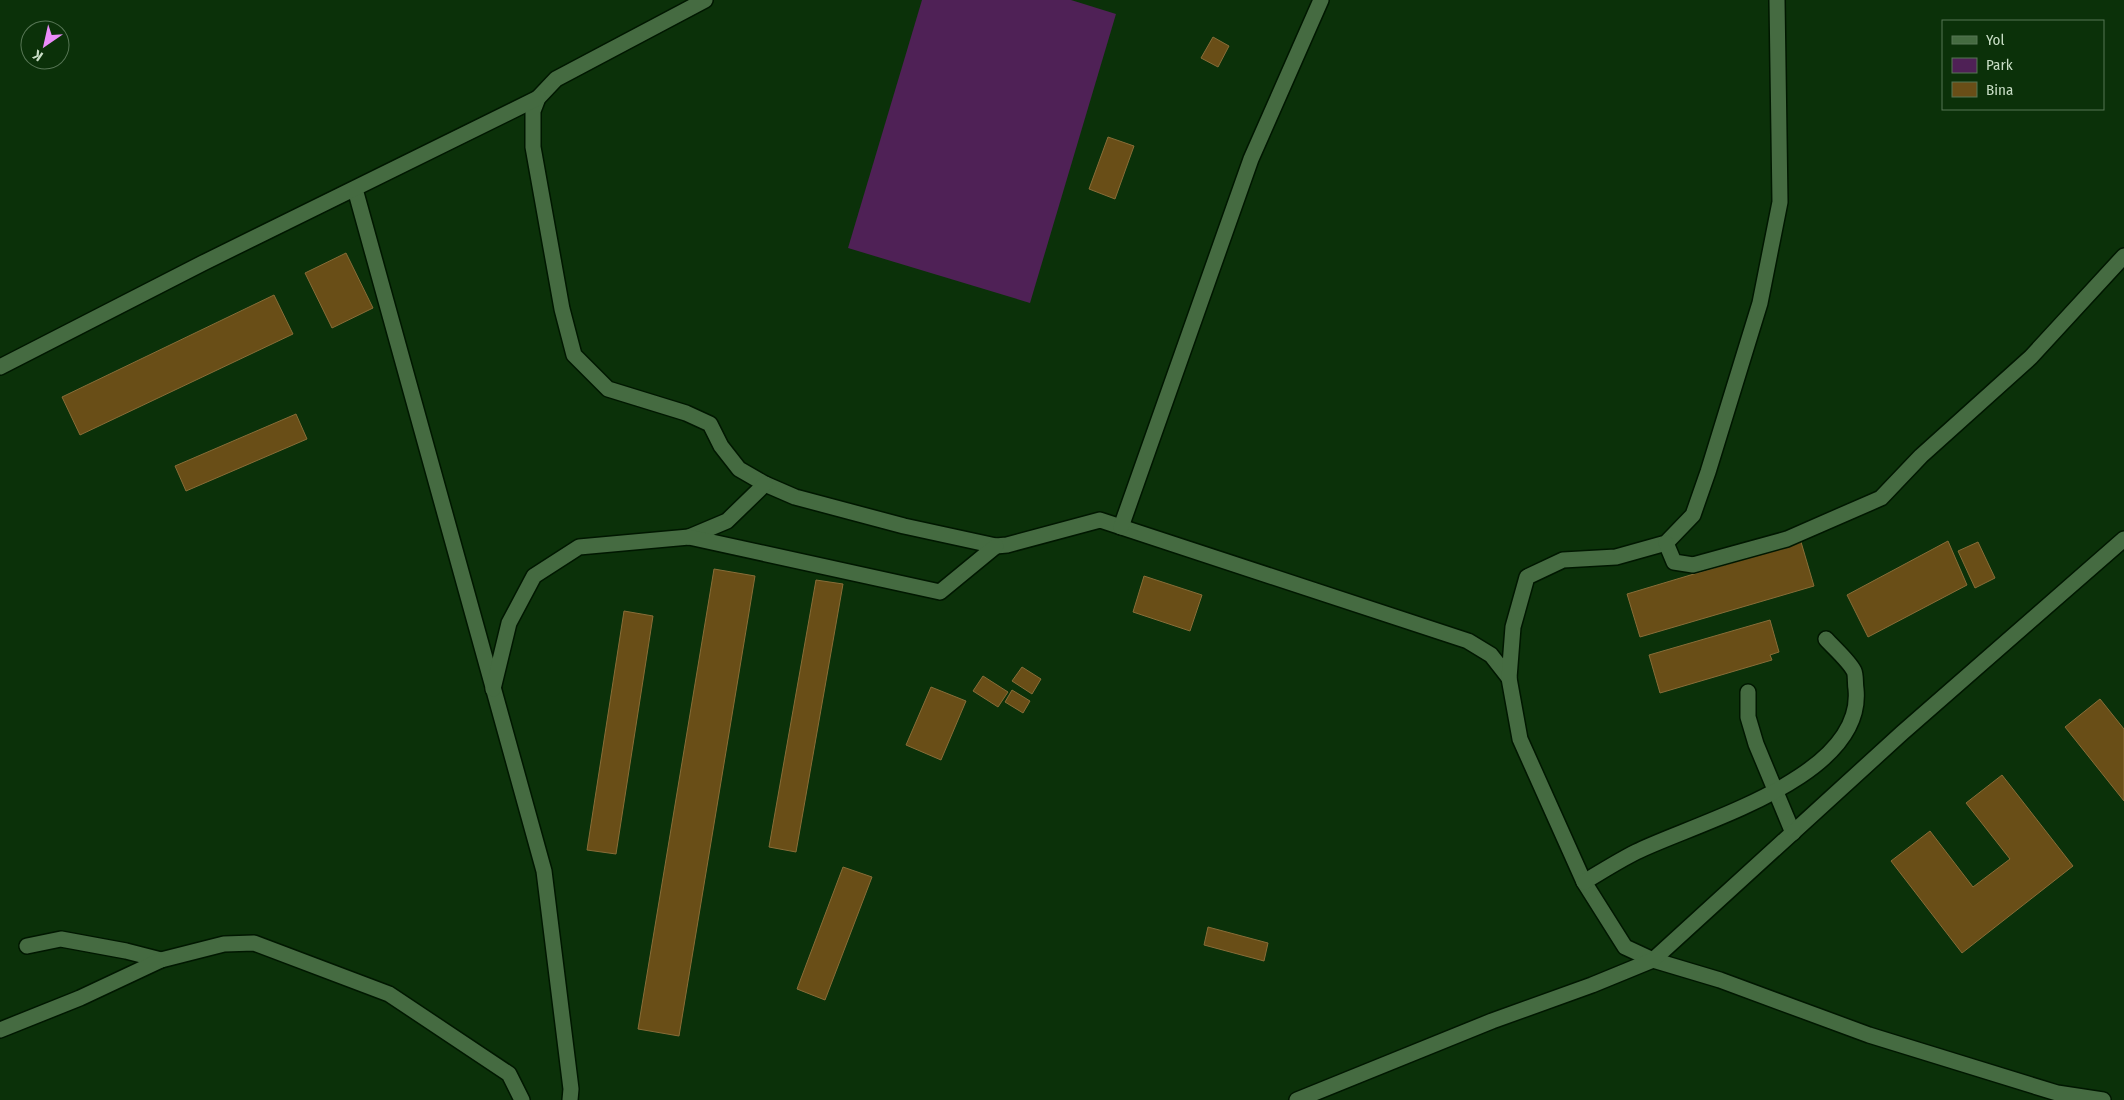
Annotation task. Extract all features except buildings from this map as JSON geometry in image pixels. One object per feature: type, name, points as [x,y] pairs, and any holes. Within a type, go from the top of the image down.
[{"type":"street","points":[[0,367],[202,263],[538,98],[556,79],[705,0]]},
{"type":"street","points":[[1121,526],[1251,159],[1321,0]]},
{"type":"street","points":[[1777,0],[1780,202],[1760,303],[1708,472],[1693,515],[1666,543],[1616,557],[1563,560],[1527,577],[1513,627],[1509,678],[1520,739],[1584,882],[1625,947],[1653,960],[1720,980],[1869,1035],[2057,1097],[2103,1100]]},
{"type":"street","points":[[538,98],[533,112],[534,147],[562,309],[574,355],[608,390],[686,413],[710,424],[720,446],[738,469],[765,484],[795,497],[877,519],[996,546],[1007,545],[1100,520],[1468,640],[1490,655],[1509,678]]},
{"type":"street","points":[[355,189],[492,690],[544,870],[571,1089],[570,1100]]},
{"type":"street","points":[[1666,543],[1674,562],[1693,565],[1788,539],[1881,498],[1921,456],[2031,357],[2124,256]]},
{"type":"street","points":[[689,537],[727,521],[765,484]]},
{"type":"street","points":[[492,690],[510,623],[534,576],[579,547],[689,537],[940,592],[996,546]]},
{"type":"street","points":[[1297,1100],[1492,1021],[1592,985],[1653,960],[1902,733],[2124,539]]},
{"type":"street","points":[[1584,882],[1637,852],[1738,810],[1774,792],[1791,783],[1827,755],[1855,715],[1857,697],[1854,671],[1826,639]]},
{"type":"street","points":[[1748,692],[1748,717],[1774,792],[1793,833]]},
{"type":"street","points":[[27,946],[61,939],[126,951],[161,960]]},
{"type":"street","points":[[0,1030],[80,998],[161,960],[224,944],[254,943],[390,994],[509,1074],[522,1100]]},
{"type":"green space","points":[[922,0],[1071,0],[1116,14],[1030,303],[848,248]]}]
